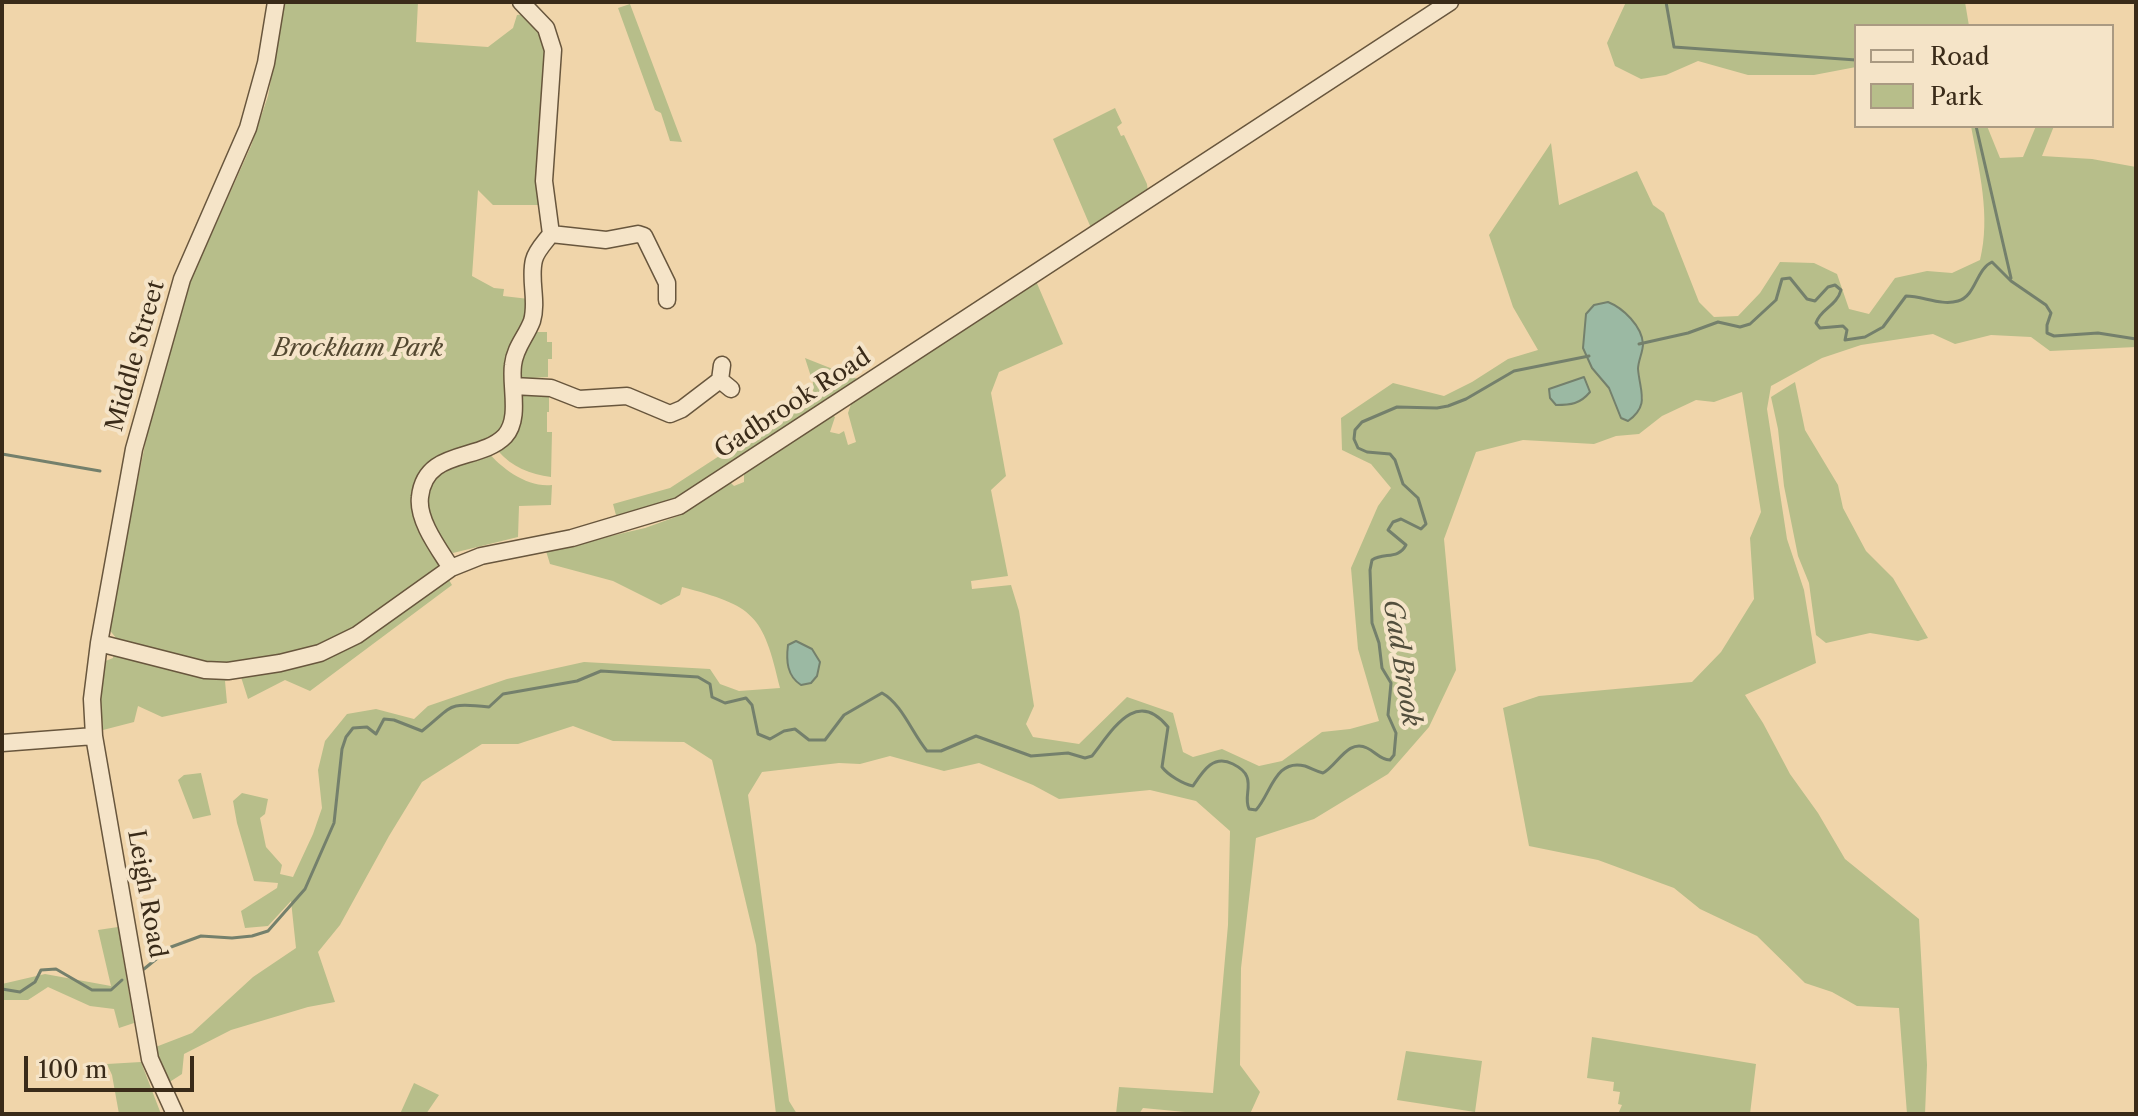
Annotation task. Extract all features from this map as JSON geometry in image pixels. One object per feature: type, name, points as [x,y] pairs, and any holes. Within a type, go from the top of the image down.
[{"type":"street","name":"Middle Street","points":[[94,736],[92,699],[99,643],[123,502],[155,368],[182,279],[248,128],[266,63],[276,2]]},
{"type":"street","points":[[451,568],[422,514],[419,499],[423,484],[443,462],[493,444],[504,437],[510,428],[513,415],[512,368],[516,348],[533,318],[535,256],[551,234],[544,181],[555,62],[546,28],[521,2]]},
{"type":"street","name":"Gadbrook Road","points":[[99,643],[205,670],[228,671],[280,663],[320,653],[357,635],[451,568],[481,556],[572,538],[679,506],[1450,2]]},
{"type":"street","points":[[551,234],[606,240],[638,234],[644,236],[667,283],[667,300]]},
{"type":"street","points":[[513,386],[551,388],[579,399],[627,396],[670,414],[682,409],[724,378]]},
{"type":"street","points":[[2,743],[94,736]]},
{"type":"street","name":"Leigh Road","points":[[94,736],[150,1059],[175,1114]]},
{"type":"green space","name":"Brockham Park","points":[[285,2],[418,2],[416,42],[488,47],[513,28],[517,15],[526,14],[543,31],[552,57],[541,205],[493,205],[478,190],[472,276],[494,288],[504,289],[503,296],[529,299],[507,420],[500,433],[417,480],[425,539],[452,585],[310,691],[285,680],[248,699],[241,677],[225,681],[227,703],[162,717],[138,706],[134,722],[103,730],[99,696],[103,662],[113,658],[116,638],[108,628],[152,410],[189,284],[251,146],[268,96]]},
{"type":"green space","points":[[1626,2],[1965,2],[1969,24],[1854,24],[1854,67],[1814,75],[1748,75],[1698,61],[1666,75],[1641,79],[1615,66],[1607,43]]},
{"type":"green space","points":[[630,4],[682,142],[670,141],[661,113],[655,110],[618,8]]},
{"type":"green space","points":[[1115,108],[1122,123],[1117,127],[1121,136],[1124,135],[1147,184],[1148,193],[1091,228],[1053,139]]},
{"type":"green space","points":[[1971,128],[1988,128],[2000,158],[2023,157],[2035,128],[2053,128],[2042,156],[2092,159],[2136,167],[2136,347],[2050,351],[2031,337],[1991,335],[1955,344],[1933,334],[1861,345],[1822,358],[1771,386],[1767,409],[1787,539],[1804,590],[1816,663],[1745,695],[1790,774],[1845,859],[1919,919],[1927,1065],[1925,1114],[1907,1114],[1899,1008],[1857,1006],[1832,992],[1805,983],[1757,936],[1700,909],[1674,888],[1598,860],[1529,846],[1503,708],[1539,696],[1692,682],[1721,652],[1754,599],[1750,538],[1761,512],[1742,392],[1714,402],[1696,400],[1662,416],[1639,434],[1616,436],[1594,444],[1523,440],[1476,452],[1444,539],[1456,670],[1429,727],[1388,774],[1314,819],[1256,838],[1241,968],[1240,1065],[1260,1092],[1250,1114],[1206,1114],[1143,1108],[1139,1114],[1116,1114],[1119,1087],[1213,1093],[1228,925],[1230,831],[1196,801],[1150,790],[1059,799],[979,763],[944,771],[890,756],[860,764],[839,763],[762,772],[748,795],[789,1101],[797,1114],[776,1114],[756,945],[712,760],[684,742],[613,741],[573,726],[518,744],[482,744],[422,782],[340,925],[318,952],[335,1002],[231,1030],[184,1054],[182,1074],[168,1083],[153,1048],[192,1033],[253,977],[296,948],[291,901],[268,926],[245,928],[241,911],[277,888],[278,883],[254,881],[233,801],[242,793],[268,799],[265,814],[260,818],[266,847],[282,865],[280,874],[293,877],[322,808],[318,770],[325,741],[347,714],[376,709],[414,719],[428,706],[507,679],[584,662],[710,669],[720,684],[739,691],[780,688],[761,629],[740,608],[725,600],[682,587],[680,595],[661,605],[613,581],[550,564],[546,551],[645,528],[681,515],[730,482],[734,486],[744,482],[744,474],[832,415],[835,417],[830,432],[839,434],[844,431],[848,445],[856,442],[848,413],[851,404],[978,316],[1036,281],[1063,344],[999,372],[991,393],[1006,476],[991,490],[1008,576],[971,581],[972,589],[1011,585],[1019,611],[1034,706],[1026,724],[1033,737],[1079,744],[1127,697],[1173,713],[1183,752],[1193,757],[1222,749],[1259,766],[1282,761],[1322,732],[1379,721],[1358,649],[1351,568],[1378,506],[1391,488],[1371,464],[1342,450],[1341,418],[1393,383],[1444,396],[1508,359],[1538,350],[1513,307],[1489,235],[1551,143],[1559,205],[1637,171],[1653,205],[1664,213],[1699,302],[1714,317],[1738,316],[1760,293],[1780,262],[1814,263],[1837,274],[1849,309],[1869,314],[1895,278],[1927,271],[1952,273],[1980,260],[1984,210]],"holes":[[[1594,306],[1640,352],[1638,367],[1643,399],[1621,417],[1609,388],[1592,368],[1583,348],[1586,314]]]},
{"type":"green space","points":[[532,332],[547,332],[547,342],[552,342],[552,359],[548,359],[548,377],[532,378],[532,383],[519,377],[518,356]]},
{"type":"green space","points":[[805,358],[863,381],[678,500],[617,519],[613,504],[670,488],[813,395],[813,383]]},
{"type":"green space","points":[[1795,382],[1805,430],[1838,485],[1843,508],[1866,551],[1893,578],[1928,638],[1918,641],[1870,633],[1826,643],[1816,635],[1809,583],[1798,556],[1784,486],[1771,397]]},
{"type":"green space","points":[[531,390],[532,396],[549,395],[547,432],[552,432],[551,477],[522,469],[498,451],[520,395]]},
{"type":"green space","points":[[487,451],[516,476],[534,483],[552,485],[551,505],[519,506],[518,537],[453,553],[439,537],[430,516],[427,494],[430,484],[447,467]]},
{"type":"green space","points":[[201,773],[211,815],[193,819],[178,780],[184,775]]},
{"type":"green space","points":[[118,927],[134,1023],[119,1028],[114,1009],[90,1006],[48,987],[28,1000],[2,1000],[2,984],[45,974],[111,986],[98,930]]},
{"type":"green space","points":[[1592,1037],[1756,1064],[1750,1114],[1618,1114],[1622,1105],[1618,1104],[1620,1092],[1613,1091],[1614,1082],[1587,1078]]},
{"type":"green space","points":[[1406,1051],[1482,1061],[1475,1112],[1397,1100]]},
{"type":"green space","points":[[141,1062],[161,1114],[119,1114],[107,1064]]},
{"type":"green space","points":[[414,1083],[439,1095],[426,1114],[400,1114]]},
{"type":"shaded area","points":[[1608,302],[1631,318],[1642,337],[1638,369],[1641,404],[1628,421],[1621,418],[1609,388],[1592,368],[1583,348],[1586,314],[1594,305]]},
{"type":"shaded area","points":[[1584,377],[1590,392],[1583,399],[1556,405],[1550,398],[1549,389]]},
{"type":"shaded area","points":[[796,641],[812,649],[820,662],[817,676],[811,683],[801,685],[790,673],[788,645]]},
{"type":"waterway","points":[[1666,2],[1674,47],[1854,60]]},
{"type":"waterway","points":[[1976,128],[2011,278]]},
{"type":"waterway","name":"Gad Brook","points":[[1639,344],[1688,333],[1718,322],[1740,327],[1750,324],[1776,300],[1782,279],[1790,278],[1807,299],[1815,301],[1828,287],[1835,285],[1841,290],[1839,295],[1816,323],[1820,328],[1843,326],[1847,330],[1845,340],[1865,337],[1883,327],[1906,296],[1945,302],[1964,298],[1982,270],[1992,262],[2011,281],[2046,305],[2051,313],[2047,333],[2054,336],[2098,333],[2136,339]]},
{"type":"waterway","name":"Gad Brook","points":[[144,969],[171,947],[201,936],[232,938],[268,931],[305,889],[334,823],[342,749],[353,728],[367,727],[376,734],[384,719],[422,731],[451,708],[464,705],[489,707],[503,694],[577,681],[601,671],[698,677],[710,684],[712,697],[725,703],[746,698],[752,705],[758,734],[770,739],[795,729],[809,740],[825,740],[844,715],[882,693],[901,711],[927,751],[941,751],[976,736],[1031,756],[1068,753],[1085,758],[1092,756],[1126,717],[1145,711],[1168,727],[1162,767],[1168,773],[1193,786],[1209,766],[1226,761],[1242,769],[1246,775],[1249,809],[1256,810],[1280,772],[1287,767],[1305,766],[1323,773],[1348,750],[1360,746],[1390,760],[1394,755],[1396,733],[1388,715],[1391,683],[1382,668],[1379,643],[1372,623],[1370,570],[1372,560],[1399,553],[1406,545],[1388,530],[1393,522],[1401,519],[1421,529],[1426,524],[1418,498],[1403,484],[1395,460],[1390,454],[1358,448],[1354,439],[1355,430],[1362,422],[1397,407],[1448,406],[1514,371],[1589,356]]},
{"type":"waterway","points":[[2,454],[100,471]]},
{"type":"waterway","name":"Gad Brook","points":[[2,989],[20,992],[35,982],[41,970],[56,969],[92,990],[111,990],[122,980]]}]
